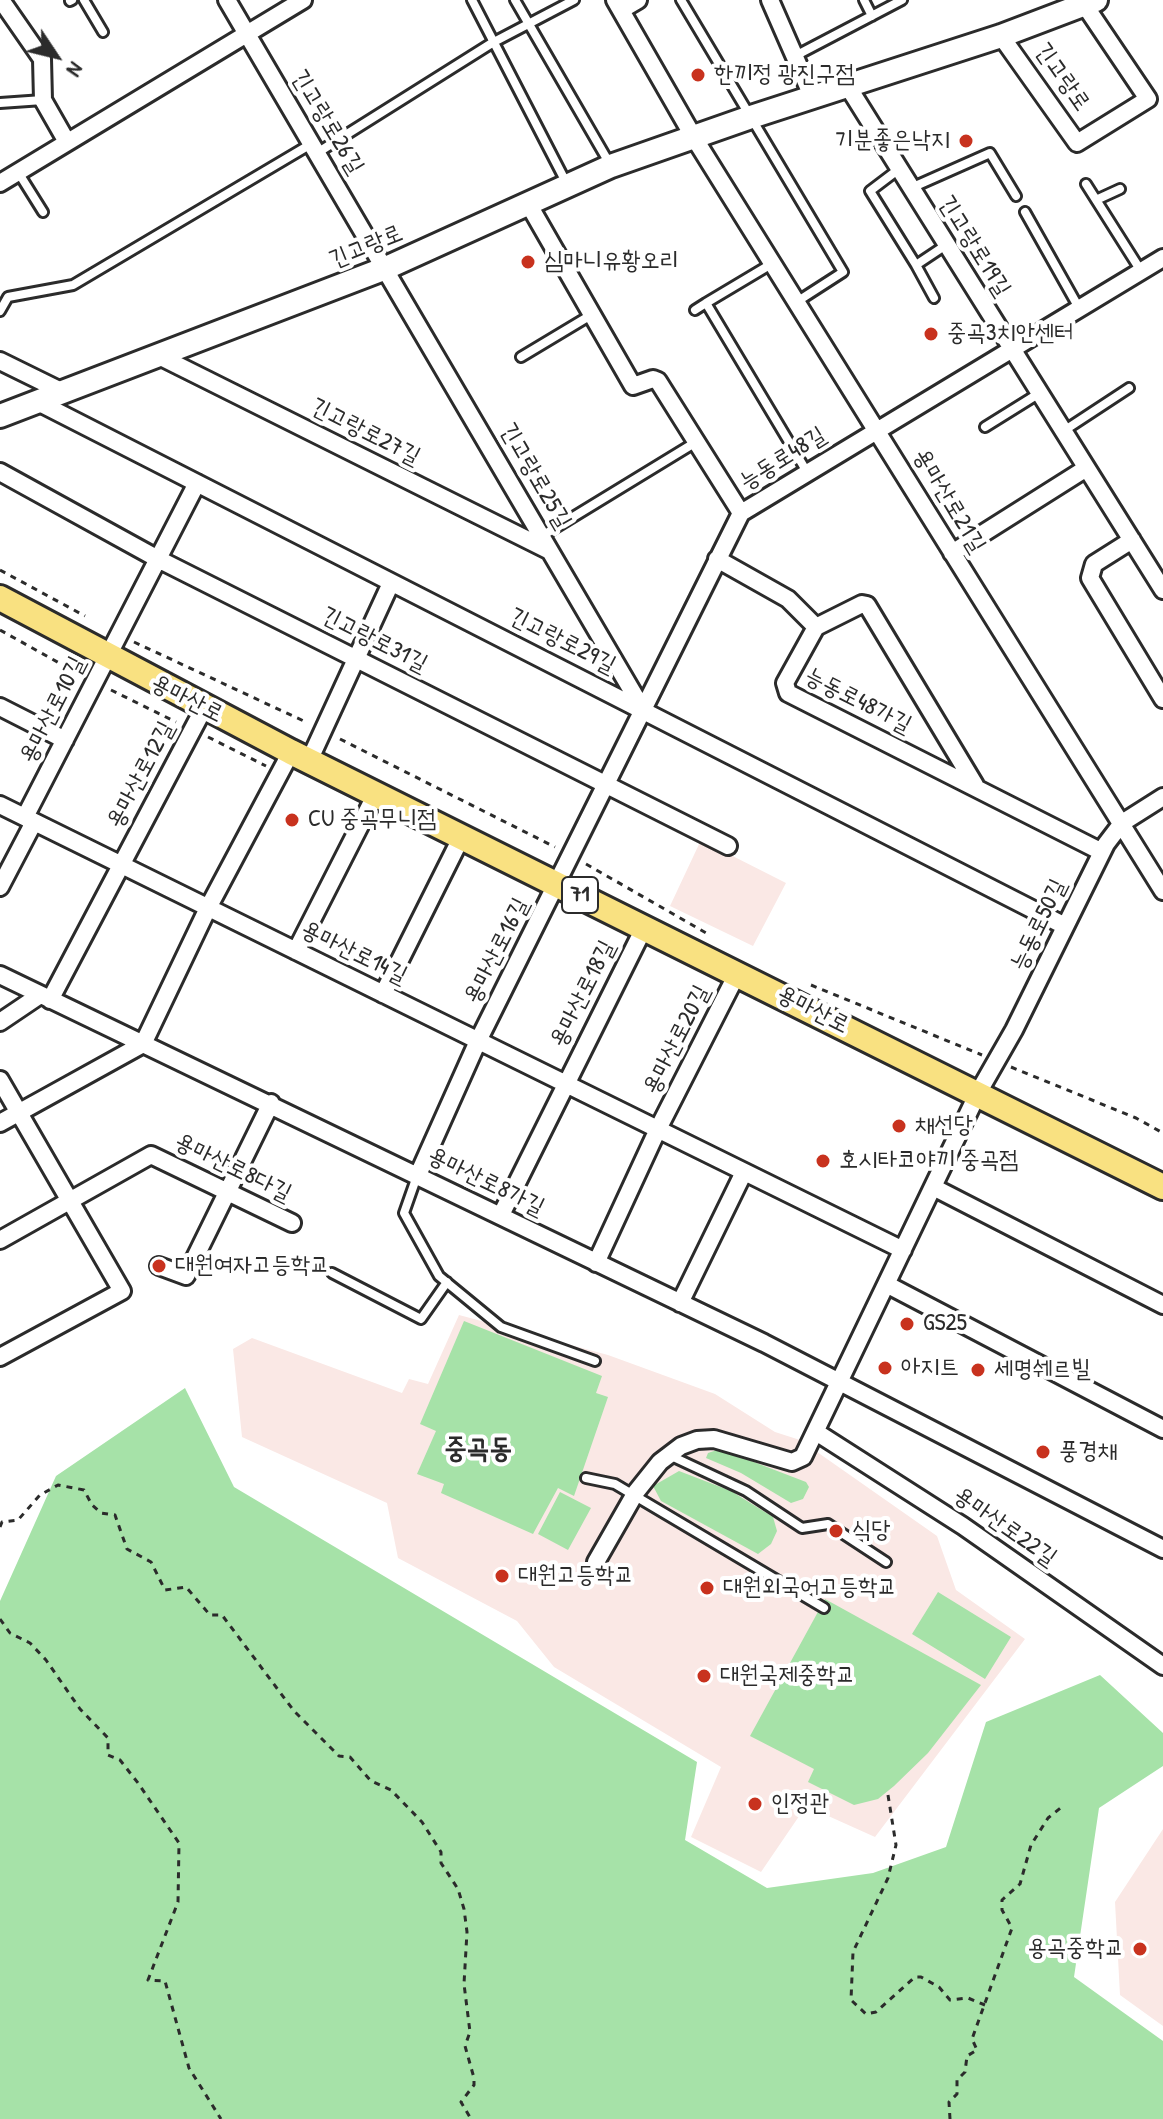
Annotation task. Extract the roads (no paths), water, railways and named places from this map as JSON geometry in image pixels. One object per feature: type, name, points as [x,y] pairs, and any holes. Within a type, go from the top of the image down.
[{"type":"main road","name":"긴고랑로","points":[[0,416],[386,268],[611,166],[812,96],[1001,36],[1090,2]]},
{"type":"main road","name":"용마산로","points":[[0,598],[107,658],[300,757],[738,972],[1163,1187]]},
{"type":"street","name":"긴고랑로26길","points":[[227,0],[386,268]]},
{"type":"street","points":[[0,183],[303,0]]},
{"type":"street","points":[[618,5],[638,0]]},
{"type":"street","points":[[770,0],[797,55],[812,96]]},
{"type":"street","name":"긴고랑로","points":[[1001,36],[1077,143],[1148,99],[1090,2]]},
{"type":"street","name":"용마산로21길","points":[[618,5],[693,136],[1163,891]]},
{"type":"street","points":[[3,8],[42,59],[43,100],[67,142]]},
{"type":"street","name":"긴고랑로19길","points":[[847,85],[1163,590]]},
{"type":"street","points":[[529,205],[633,386],[657,380],[741,513]]},
{"type":"street","name":"능동로48길","points":[[558,884],[741,513],[877,428],[1163,258]]},
{"type":"street","name":"긴고랑로25길","points":[[386,268],[643,709]]},
{"type":"street","name":"긴고랑로27길","points":[[157,355],[551,552]]},
{"type":"street","points":[[0,361],[61,391]]},
{"type":"street","name":"긴고랑로29길","points":[[36,401],[1065,926]]},
{"type":"street","points":[[952,553],[1085,469]]},
{"type":"street","name":"긴고랑로31길","points":[[0,472],[158,559],[728,846]]},
{"type":"street","name":"용마산로10길","points":[[0,887],[65,740],[197,483]]},
{"type":"street","points":[[1132,540],[1094,564],[1090,578],[1163,699]]},
{"type":"street","name":"능동로48가길","points":[[717,559],[793,603],[816,627]]},
{"type":"street","points":[[0,1123],[143,1044],[208,908],[357,658],[391,583]]},
{"type":"street","name":"능동로48가길","points":[[975,785],[867,605],[816,627],[785,683],[786,692],[975,785],[1102,852]]},
{"type":"street","points":[[0,707],[65,740]]},
{"type":"street","name":"용마산로12길","points":[[45,997],[204,708]]},
{"type":"street","points":[[296,951],[376,794]]},
{"type":"street","name":"능동로50길","points":[[978,1093],[1102,852],[1122,823],[1163,797]]},
{"type":"street","points":[[0,805],[120,864]]},
{"type":"street","points":[[383,994],[462,836]]},
{"type":"street","name":"용마산로12길","points":[[120,864],[208,908]]},
{"type":"street","name":"용마산로16길","points":[[418,1175],[478,1041],[558,884]]},
{"type":"street","name":"용마산로14길","points":[[208,908],[478,1041]]},
{"type":"street","name":"용마산로18길","points":[[501,1215],[564,1083],[645,926]]},
{"type":"street","name":"용마산로20길","points":[[596,1263],[658,1129],[738,972]]},
{"type":"street","name":"용마산로8가길","points":[[0,975],[271,1103],[840,1381]]},
{"type":"street","points":[[0,1022],[45,997]]},
{"type":"street","name":"용마산로16길","points":[[478,1041],[564,1083]]},
{"type":"street","points":[[0,1080],[122,1291],[0,1357]]},
{"type":"street","name":"용마산로18길","points":[[564,1083],[658,1129]]},
{"type":"street","points":[[596,1562],[634,1495],[668,1455],[681,1446],[705,1439],[799,1462],[888,1285],[978,1093]]},
{"type":"street","points":[[159,1266],[186,1276],[271,1103]]},
{"type":"street","name":"용마산로20길","points":[[658,1129],[744,1172]]},
{"type":"street","name":"용마산로8다길","points":[[0,1240],[151,1155],[292,1223]]},
{"type":"street","points":[[680,1303],[744,1172],[903,1250]]},
{"type":"street","points":[[933,1187],[1163,1305]]},
{"type":"street","points":[[888,1285],[1163,1429]]},
{"type":"street","name":"용마산로22길","points":[[840,1381],[1163,1549]]},
{"type":"street","name":"용마산로22길","points":[[816,1432],[963,1526],[1163,1666]]},
{"type":"lane","points":[[84,0],[103,32]]},
{"type":"lane","points":[[472,0],[568,186]]},
{"type":"lane","points":[[515,0],[611,166]]},
{"type":"lane","points":[[0,311],[8,297],[73,285],[492,43],[574,0]]},
{"type":"lane","points":[[681,0],[748,118],[843,272],[798,301]]},
{"type":"lane","points":[[864,0],[872,16]]},
{"type":"lane","points":[[797,55],[902,0]]},
{"type":"lane","points":[[0,103],[43,100]]},
{"type":"lane","points":[[910,188],[990,153],[1016,196]]},
{"type":"lane","points":[[899,169],[870,191],[934,298]]},
{"type":"lane","points":[[18,172],[43,212]]},
{"type":"lane","points":[[1086,184],[1141,271]]},
{"type":"lane","points":[[1096,200],[1120,189]]},
{"type":"lane","points":[[1025,212],[1079,308]]},
{"type":"lane","points":[[916,265],[946,245]]},
{"type":"lane","points":[[695,310],[773,262]]},
{"type":"lane","points":[[706,303],[807,472]]},
{"type":"lane","points":[[521,357],[592,314]]},
{"type":"lane","points":[[1062,432],[1129,388]]},
{"type":"lane","points":[[985,427],[1038,394]]},
{"type":"lane","points":[[542,536],[696,442]]},
{"type":"lane","points":[[418,1175],[404,1213],[432,1267],[501,1327],[595,1361]]},
{"type":"lane","points":[[332,1273],[421,1319],[447,1282]]},
{"type":"lane","points":[[668,1455],[765,1503],[802,1528],[828,1524],[886,1562]]},
{"type":"lane","points":[[586,1478],[615,1484],[824,1608]]},
{"type":"place","name":"한끼정 광진구점","points":[[698,75]]},
{"type":"place","name":"기분좋은낙지","points":[[966,141]]},
{"type":"place","name":"심마니유황오리","points":[[528,262]]},
{"type":"place","name":"중곡3치안센터","points":[[931,334]]},
{"type":"place","name":"CU 중곡무니점","points":[[292,820]]},
{"type":"place","name":"채선당","points":[[899,1126]]},
{"type":"place","name":"호시타코야끼 중곡점","points":[[823,1161]]},
{"type":"place","name":"대원여자고등학교","points":[[159,1266]]},
{"type":"place","name":"GS25","points":[[907,1324]]},
{"type":"place","name":"아지트","points":[[885,1368]]},
{"type":"place","name":"세명쉐르빌","points":[[978,1370]]},
{"type":"place","name":"풍경채","points":[[1043,1452]]},
{"type":"place","name":"식당","points":[[836,1531]]},
{"type":"place","name":"대원고등학교","points":[[502,1576]]},
{"type":"place","name":"대원외국어고등학교","points":[[707,1588]]},
{"type":"place","name":"대원국제중학교","points":[[704,1676]]},
{"type":"place","name":"인정관","points":[[755,1804]]},
{"type":"place","name":"용곡중학교","points":[[1140,1949]]},
{"type":"district","name":"중곡동","points":[[478,1450]]}]
